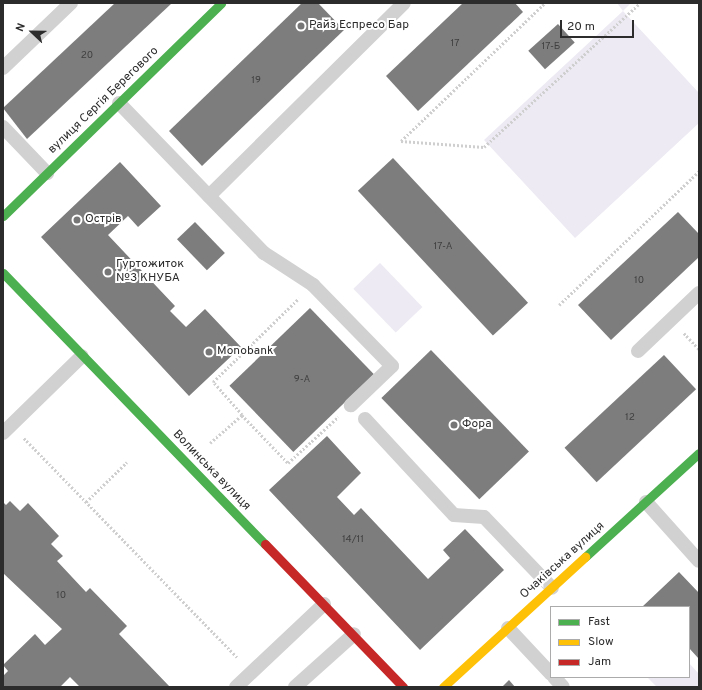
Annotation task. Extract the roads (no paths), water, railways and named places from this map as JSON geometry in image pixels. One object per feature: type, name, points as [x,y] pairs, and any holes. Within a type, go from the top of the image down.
[{"type":"street","name":"вулиця Сергія Берегового","points":[[3,216],[221,3]]},
{"type":"street","name":"Волинська вулиця","points":[[3,273],[82,356],[354,634],[403,687]]},
{"type":"street","name":"Очаківська вулиця","points":[[443,687],[699,453]]},
{"type":"lane","points":[[3,68],[71,3]]},
{"type":"lane","points":[[209,196],[404,3]]},
{"type":"lane","points":[[119,103],[264,253],[313,285],[392,366],[351,405]]},
{"type":"lane","points":[[3,127],[47,173]]},
{"type":"lane","points":[[638,351],[699,294]]},
{"type":"lane","points":[[7,429],[82,356]]},
{"type":"lane","points":[[365,419],[454,515],[484,517],[552,588]]},
{"type":"lane","points":[[646,502],[699,561]]},
{"type":"lane","points":[[236,687],[324,604]]},
{"type":"lane","points":[[508,628],[550,673]]},
{"type":"lane","points":[[296,687],[354,634]]},
{"type":"lane","points":[[555,678],[563,687]]},
{"type":"place","name":"Райз Еспресо Бар","points":[[301,26]]},
{"type":"place","name":"Острів","points":[[77,220]]},
{"type":"place","name":"Гуртожиток №3 КНУБА","points":[[108,272]]},
{"type":"place","name":"Monobank","points":[[209,352]]},
{"type":"place","name":"Фора","points":[[454,425]]}]
